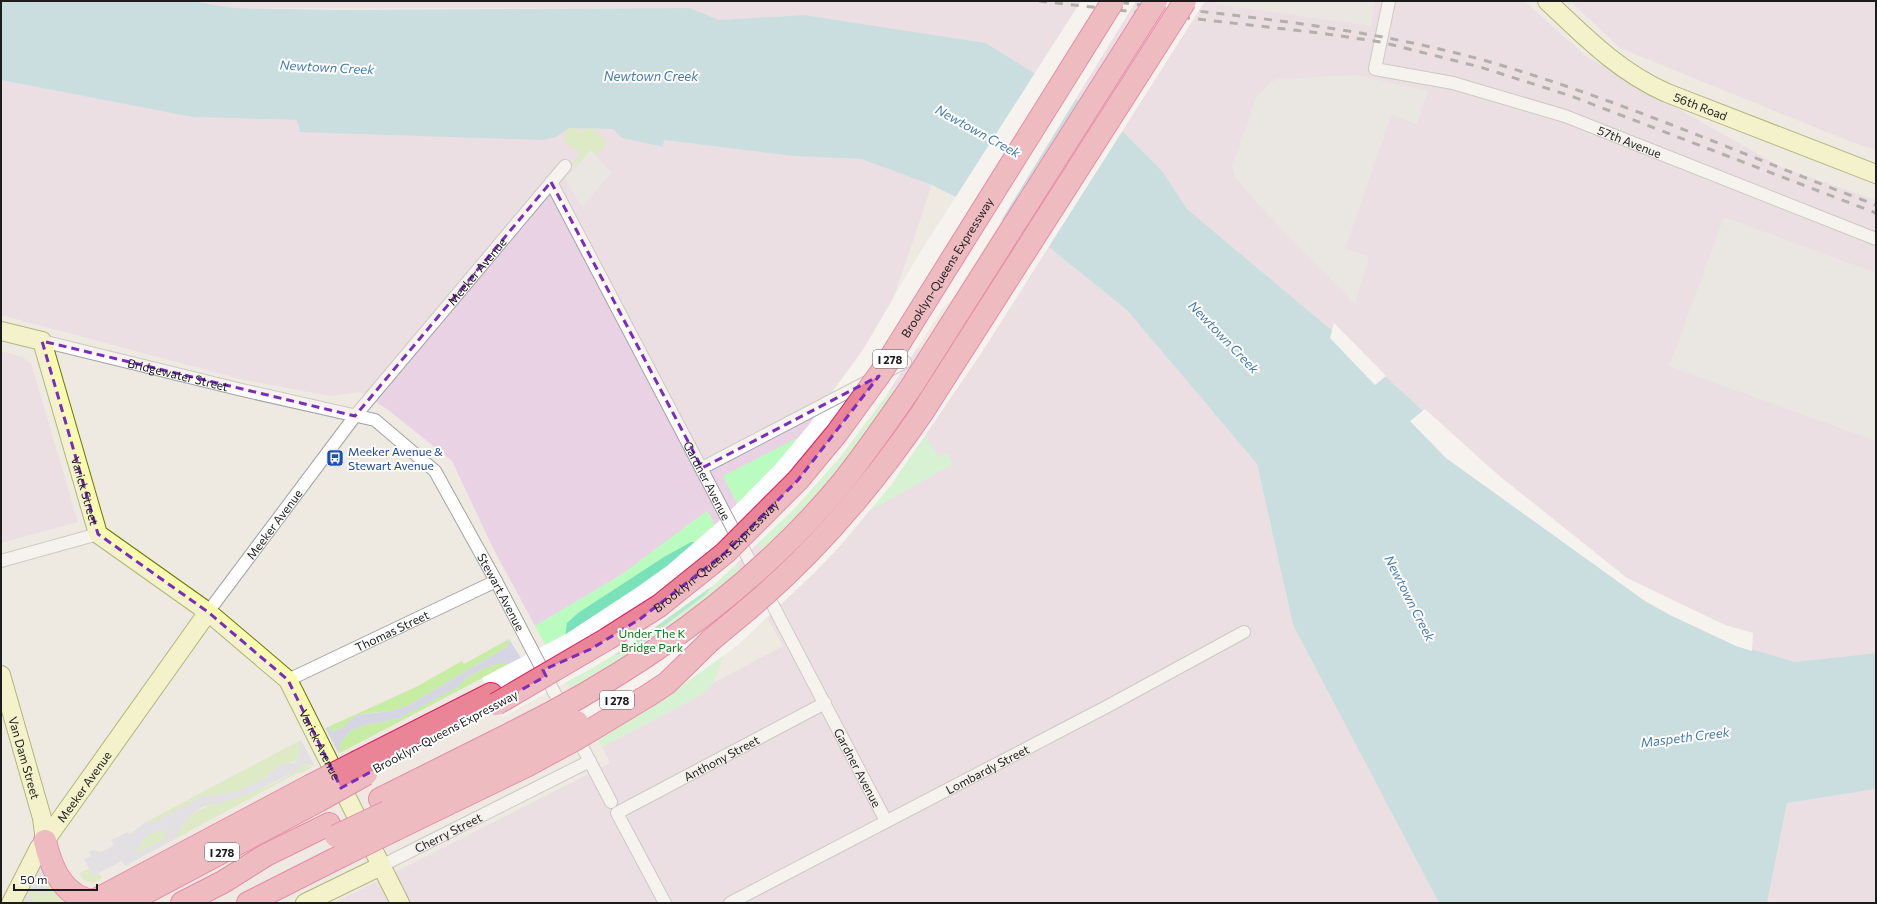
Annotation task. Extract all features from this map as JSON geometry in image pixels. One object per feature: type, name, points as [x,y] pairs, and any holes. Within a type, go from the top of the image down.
[{"type":"highway","name":"Brooklyn-Queens Expressway","points":[[126,903],[314,793],[591,649],[659,606],[725,553],[769,510],[824,450],[860,403],[894,352],[1113,1]]},
{"type":"highway","name":"I 278","points":[[182,903],[223,882],[271,867],[337,838],[518,750],[599,687],[683,632],[760,568],[829,497],[871,445],[912,386],[1156,1]]},
{"type":"highway","points":[[518,750],[576,739],[667,683],[711,640],[762,598],[814,548],[857,500],[891,457],[922,413],[1185,1]]},
{"type":"highway","points":[[45,841],[53,863],[68,890],[91,902],[314,793]]},
{"type":"highway","points":[[248,903],[337,838]]},
{"type":"main road","name":"56th Road","points":[[1547,1],[1596,48],[1640,80],[1678,97],[1876,174]]},
{"type":"main road","name":"Bridgewater Street","points":[[1,331],[42,340]]},
{"type":"main road","name":"Varick Street","points":[[42,340],[98,534],[208,612]]},
{"type":"main road","name":"Varick Avenue","points":[[208,612],[288,680],[380,866],[400,903]]},
{"type":"main road","name":"Meeker Avenue","points":[[11,903],[36,852],[208,612]]},
{"type":"main road","name":"Van Dam Street","points":[[1,675],[42,818],[45,841]]},
{"type":"main road","name":"Cherry Street","points":[[305,903],[380,866]]},
{"type":"street","name":"57th Avenue","points":[[1389,1],[1375,69],[1453,83],[1551,112],[1650,148],[1876,239]]},
{"type":"street","name":"Meeker Avenue","points":[[208,612],[355,416],[564,166]]},
{"type":"street","name":"Gardner Avenue","points":[[551,182],[886,821]]},
{"type":"street","name":"Bridgewater Street","points":[[42,340],[242,390],[355,416]]},
{"type":"street","points":[[702,468],[905,362]]},
{"type":"street","name":"Stewart Avenue","points":[[355,416],[374,420],[435,472],[496,581],[611,802]]},
{"type":"street","points":[[1,562],[98,534]]},
{"type":"street","points":[[763,585],[808,561]]},
{"type":"street","name":"Thomas Street","points":[[288,680],[496,581]]},
{"type":"street","name":"Lombardy Street","points":[[730,903],[1108,706],[1244,632]]},
{"type":"street","name":"Anthony Street","points":[[665,903],[617,813],[825,703]]},
{"type":"street","name":"Cherry Street","points":[[380,866],[590,762]]},
{"type":"highlighted area","points":[[551,182],[702,468],[879,376],[798,480],[725,553],[640,619],[591,649],[543,670],[546,676],[341,788],[288,680],[208,612],[98,534],[42,341],[355,416]]},
{"type":"shaded area","points":[[199,1],[1524,1],[1587,57],[1781,167],[1876,200],[1876,653],[1795,662],[1737,645],[1605,566],[1463,448],[1334,333],[1187,209],[1163,172],[1101,115],[986,43],[804,15],[719,20],[690,8],[234,8]]},
{"type":"shaded area","points":[[1217,1],[1375,1],[1371,26],[1216,4]]},
{"type":"shaded area","points":[[1570,1],[1876,1],[1876,150],[1846,140],[1620,48]]},
{"type":"shaded area","points":[[1356,75],[1428,91],[1417,124],[1392,115],[1345,248],[1369,257],[1355,304],[1265,212],[1235,177],[1232,166],[1256,98],[1270,83],[1277,79]]},
{"type":"shaded area","points":[[1,80],[192,117],[614,129],[622,138],[662,147],[664,140],[793,156],[861,159],[932,185],[891,305],[940,380],[1036,237],[1127,310],[1257,464],[1293,625],[1439,903],[334,903],[610,763],[602,747],[701,695],[713,683],[783,646],[707,511],[621,575],[535,626],[493,548],[452,461],[387,409],[360,392],[330,396],[240,379],[1,315]]},
{"type":"shaded area","points":[[591,150],[611,173],[582,207],[565,179]]},
{"type":"shaded area","points":[[1724,217],[1876,273],[1876,441],[1669,366]]},
{"type":"shaded area","points":[[1,351],[20,356],[31,363],[78,522],[1,543]]},
{"type":"shaded area","points":[[509,639],[521,658],[509,664],[497,664],[482,669],[465,679],[458,687],[398,719],[365,725],[352,730],[341,741],[339,754],[325,728],[328,727],[332,732],[342,728],[357,715],[391,711],[409,705],[505,648],[508,645]]},
{"type":"shaded area","points":[[301,740],[315,766],[304,764],[292,773],[254,792],[231,800],[202,807],[188,818],[175,839],[125,866],[122,861],[93,876],[84,859],[91,856],[89,852],[93,850],[100,852],[109,848],[114,845],[111,840],[128,832],[129,835],[144,823],[149,824],[203,796],[236,792],[269,776],[270,772],[284,763],[294,763],[299,758],[299,741]],"holes":[[[156,831],[165,831],[165,839],[136,853],[137,849],[147,836]]]},
{"type":"shaded area","points":[[1876,789],[1876,903],[1767,903],[1787,803]]},
{"type":"shaded area","points":[[38,857],[51,875],[40,880],[47,892],[40,895],[36,888],[29,892],[34,900],[28,903],[14,903]]},
{"type":"green space","points":[[566,123],[576,123],[578,133],[592,126],[606,143],[597,156],[593,153],[582,162],[571,165],[580,154],[567,144],[565,138]]},
{"type":"green space","points":[[899,386],[938,457],[947,453],[953,464],[770,567],[723,476]]},
{"type":"green space","name":"Under The K Bridge Park","points":[[707,511],[768,619],[728,644],[713,683],[701,695],[602,747],[535,626],[621,575]]},
{"type":"green space","points":[[691,542],[696,542],[715,582],[705,595],[628,653],[601,656],[565,637],[567,623],[578,613],[664,557]]},
{"type":"green space","points":[[509,639],[508,645],[505,648],[409,705],[391,711],[361,714],[342,728],[332,732],[328,727],[416,687],[462,661],[464,664]]},
{"type":"green space","points":[[497,663],[509,664],[340,753],[339,747],[341,741],[352,730],[365,725],[398,719],[482,669]]},
{"type":"green space","points":[[299,741],[300,757],[296,761],[274,769],[270,772],[269,776],[240,791],[218,796],[174,812],[149,824],[144,823]]},
{"type":"green space","points":[[304,764],[313,767],[297,773],[175,839],[181,827],[198,811],[220,802],[256,791],[288,776]]},
{"type":"green space","points":[[156,831],[165,831],[166,839],[139,853],[136,853],[143,840]]},
{"type":"green space","points":[[89,869],[93,876],[99,873],[102,878],[93,883],[84,880],[79,873]]},
{"type":"green space","points":[[51,875],[69,903],[28,903],[34,900],[29,892],[36,888],[40,880]]},
{"type":"water","points":[[1,1],[193,1],[234,8],[340,10],[690,8],[719,20],[804,15],[986,43],[1114,123],[1163,172],[1187,209],[1373,365],[1463,448],[1605,566],[1737,645],[1795,662],[1876,653],[1876,789],[1787,803],[1767,903],[1439,903],[1293,625],[1257,464],[1127,310],[1036,237],[932,185],[861,159],[793,156],[664,140],[663,147],[622,138],[613,129],[569,128],[556,137],[543,140],[300,132],[297,120],[192,117],[1,80]]},
{"type":"pier","points":[[1081,1],[1136,1],[954,297],[943,308],[885,397],[841,456],[795,508],[715,584],[630,645],[594,667],[503,717],[482,678],[566,634],[667,566],[725,516],[777,463],[808,426],[864,348],[918,256]]},
{"type":"pier","points":[[1147,1],[1205,1],[980,355],[891,485],[839,547],[815,572],[738,645],[644,712],[531,775],[543,709],[638,653],[733,580],[792,523],[864,441]]},
{"type":"pier","points":[[1334,323],[1386,376],[1375,385],[1330,338]]},
{"type":"pier","points":[[1425,409],[1497,474],[1627,578],[1725,625],[1753,633],[1752,651],[1736,646],[1670,615],[1645,601],[1446,458],[1410,421]]},
{"type":"railway","points":[[1039,1],[1320,33],[1381,42],[1480,67],[1571,96],[1876,213]]},
{"type":"railway","points":[[1105,1],[1248,17],[1342,30],[1389,38],[1483,60],[1583,92],[1681,128],[1876,205]]},
{"type":"place","name":"Meeker Avenue & Stewart Avenue","points":[[335,458]]},
{"type":"water label","name":"Newtown Creek","points":[[327,67]]},
{"type":"water label","name":"Newtown Creek","points":[[651,76]]},
{"type":"water label","name":"Newtown Creek","points":[[978,131]]},
{"type":"water label","name":"Newtown Creek","points":[[1224,337]]},
{"type":"water label","name":"Newtown Creek","points":[[1410,598]]},
{"type":"water label","name":"Maspeth Creek","points":[[1685,737]]}]
